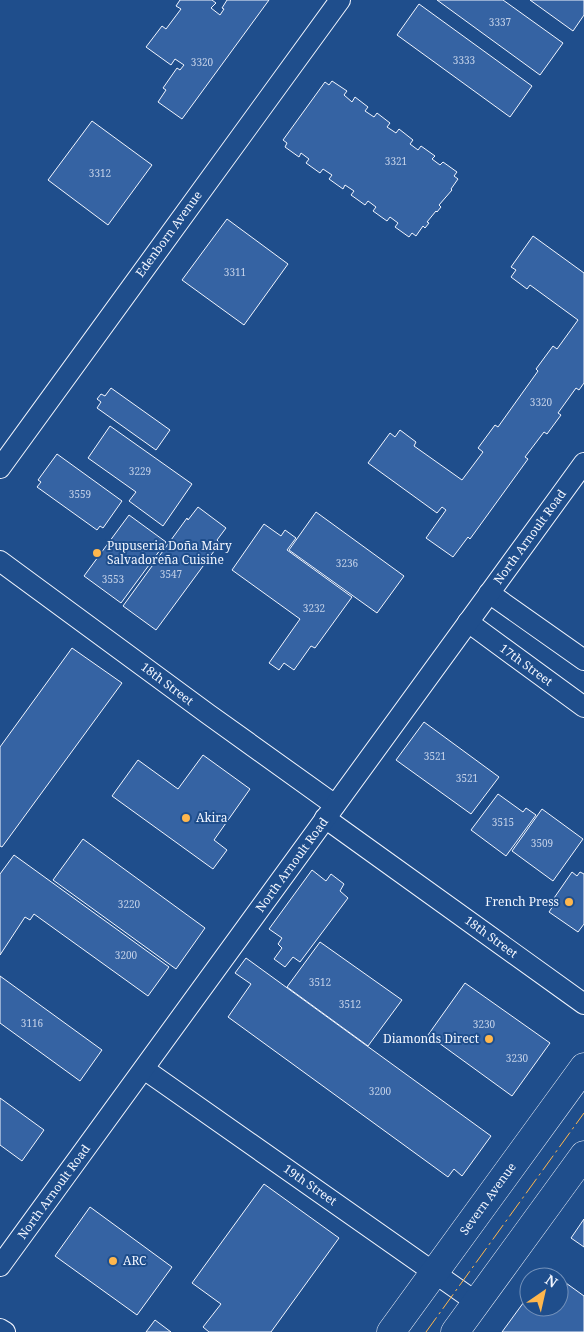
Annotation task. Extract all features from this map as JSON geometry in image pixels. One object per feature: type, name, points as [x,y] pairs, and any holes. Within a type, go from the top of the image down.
[{"type":"street","name":"Edenborn Avenue","points":[[0,468],[340,0]]},
{"type":"street","name":"North Arnoult Road","points":[[0,1266],[584,463]]},
{"type":"street","name":"18th Street","points":[[0,561],[208,714],[330,812],[584,1004]]},
{"type":"street","points":[[489,593],[584,660]]},
{"type":"street","name":"17th Street","points":[[468,622],[584,707]]},
{"type":"street","name":"Severn Avenue","points":[[392,1332],[584,1067]]},
{"type":"street","name":"19th Street","points":[[144,1069],[476,1302]]},
{"type":"street","points":[[455,1332],[584,1155]]},
{"type":"street","points":[[0,1329],[5,1332]]},
{"type":"building","points":[[180,0],[212,0],[216,3],[211,8],[220,15],[227,0],[269,0],[182,119],[158,102],[166,90],[163,88],[177,68],[180,70],[184,65],[175,59],[171,65],[146,47],[162,26],[166,29],[181,9],[176,6]]},
{"type":"building","points":[[437,0],[503,0],[563,43],[540,75]]},
{"type":"building","points":[[530,0],[584,0],[584,15],[573,31]]},
{"type":"building","points":[[419,4],[532,86],[510,117],[397,35]]},
{"type":"building","points":[[332,81],[347,91],[344,95],[352,102],[355,97],[368,107],[365,111],[374,117],[377,113],[390,123],[387,127],[396,133],[399,129],[413,140],[410,144],[418,150],[421,146],[435,156],[432,159],[440,165],[443,162],[457,172],[454,176],[458,179],[452,190],[439,205],[441,207],[427,222],[429,223],[425,228],[423,226],[416,236],[412,233],[409,237],[395,227],[398,223],[390,217],[387,221],[373,211],[376,207],[368,201],[365,205],[351,195],[354,191],[345,185],[343,189],[329,179],[332,175],[323,169],[320,173],[306,163],[309,159],[301,153],[299,157],[285,147],[287,143],[283,140],[325,82],[329,85]]},
{"type":"building","points":[[92,121],[152,165],[108,225],[48,180]]},
{"type":"building","points":[[227,219],[288,264],[244,325],[182,280]]},
{"type":"building","points":[[533,236],[584,273],[584,383],[579,390],[576,388],[558,413],[561,415],[547,434],[544,432],[525,457],[528,459],[470,539],[468,537],[453,557],[426,538],[446,510],[442,507],[437,513],[368,463],[390,433],[395,437],[400,430],[416,442],[414,446],[462,480],[483,452],[478,448],[495,425],[498,427],[538,371],[536,369],[553,346],[557,349],[578,320],[530,285],[527,289],[511,277],[516,270],[511,267]]},
{"type":"building","points":[[111,388],[170,430],[156,450],[97,408],[101,402],[97,399],[101,394],[105,396]]},
{"type":"building","points":[[110,426],[192,484],[163,526],[129,501],[136,492],[88,458]]},
{"type":"building","points":[[57,454],[122,501],[103,528],[100,526],[97,530],[37,487],[41,482],[38,480]]},
{"type":"building","points":[[198,507],[226,528],[217,540],[220,543],[156,630],[123,606],[187,518],[188,520]]},
{"type":"building","points":[[316,512],[404,576],[377,613],[289,550]]},
{"type":"building","points":[[129,515],[166,542],[121,603],[84,576]]},
{"type":"building","points":[[264,524],[281,536],[285,530],[296,538],[287,550],[352,597],[315,648],[311,646],[294,670],[284,663],[279,670],[269,663],[300,619],[232,570]]},
{"type":"building","points":[[72,648],[122,683],[2,847],[0,846],[0,747]]},
{"type":"building","points":[[424,722],[499,777],[471,814],[396,760]]},
{"type":"building","name":"Akira","points":[[203,755],[250,789],[214,840],[227,850],[213,869],[112,796],[138,760],[178,789]]},
{"type":"building","points":[[498,794],[523,812],[526,808],[536,815],[506,856],[471,830]]},
{"type":"building","points":[[542,809],[583,839],[553,881],[512,851]]},
{"type":"building","points":[[83,839],[205,928],[176,969],[53,880]]},
{"type":"building","points":[[14,855],[169,967],[148,996],[34,914],[30,920],[25,917],[0,955],[0,874]]},
{"type":"building","points":[[312,870],[326,881],[331,874],[344,884],[340,891],[348,898],[300,962],[293,957],[285,967],[274,959],[282,948],[278,944],[282,938],[269,929]]},
{"type":"building","name":"French Press","points":[[572,872],[577,876],[580,872],[584,874],[584,924],[578,932],[549,912],[555,903],[552,901]]},
{"type":"building","points":[[320,942],[402,1000],[368,1046],[287,987]]},
{"type":"building","points":[[246,958],[491,1136],[462,1176],[454,1169],[448,1177],[228,1017],[251,984],[235,973]]},
{"type":"building","points":[[0,976],[102,1050],[80,1081],[0,1023]]},
{"type":"building","name":"Diamonds Direct","points":[[465,983],[550,1043],[512,1096],[428,1035]]},
{"type":"building","points":[[0,1098],[44,1130],[22,1161],[0,1145]]},
{"type":"building","points":[[264,1184],[339,1238],[271,1332],[209,1332],[203,1327],[221,1304],[192,1283]]},
{"type":"building","name":"ARC","points":[[90,1207],[172,1267],[137,1315],[55,1256]]},
{"type":"building","points":[[584,1219],[584,1247],[571,1238]]},
{"type":"building","points":[[569,1285],[584,1296],[584,1332],[502,1332],[519,1309],[519,1317],[569,1317]]},
{"type":"building","points":[[155,1320],[171,1332],[146,1332]]},
{"type":"power","points":[[426,1332],[584,1113]]},
{"type":"place","name":"Pupuseria Doña Mary Salvadoreña Cuisine","points":[[97,553]]},
{"type":"place","name":"Akira","points":[[186,818]]},
{"type":"place","name":"French Press","points":[[569,902]]},
{"type":"place","name":"Diamonds Direct","points":[[489,1039]]},
{"type":"place","name":"ARC","points":[[113,1261]]}]
